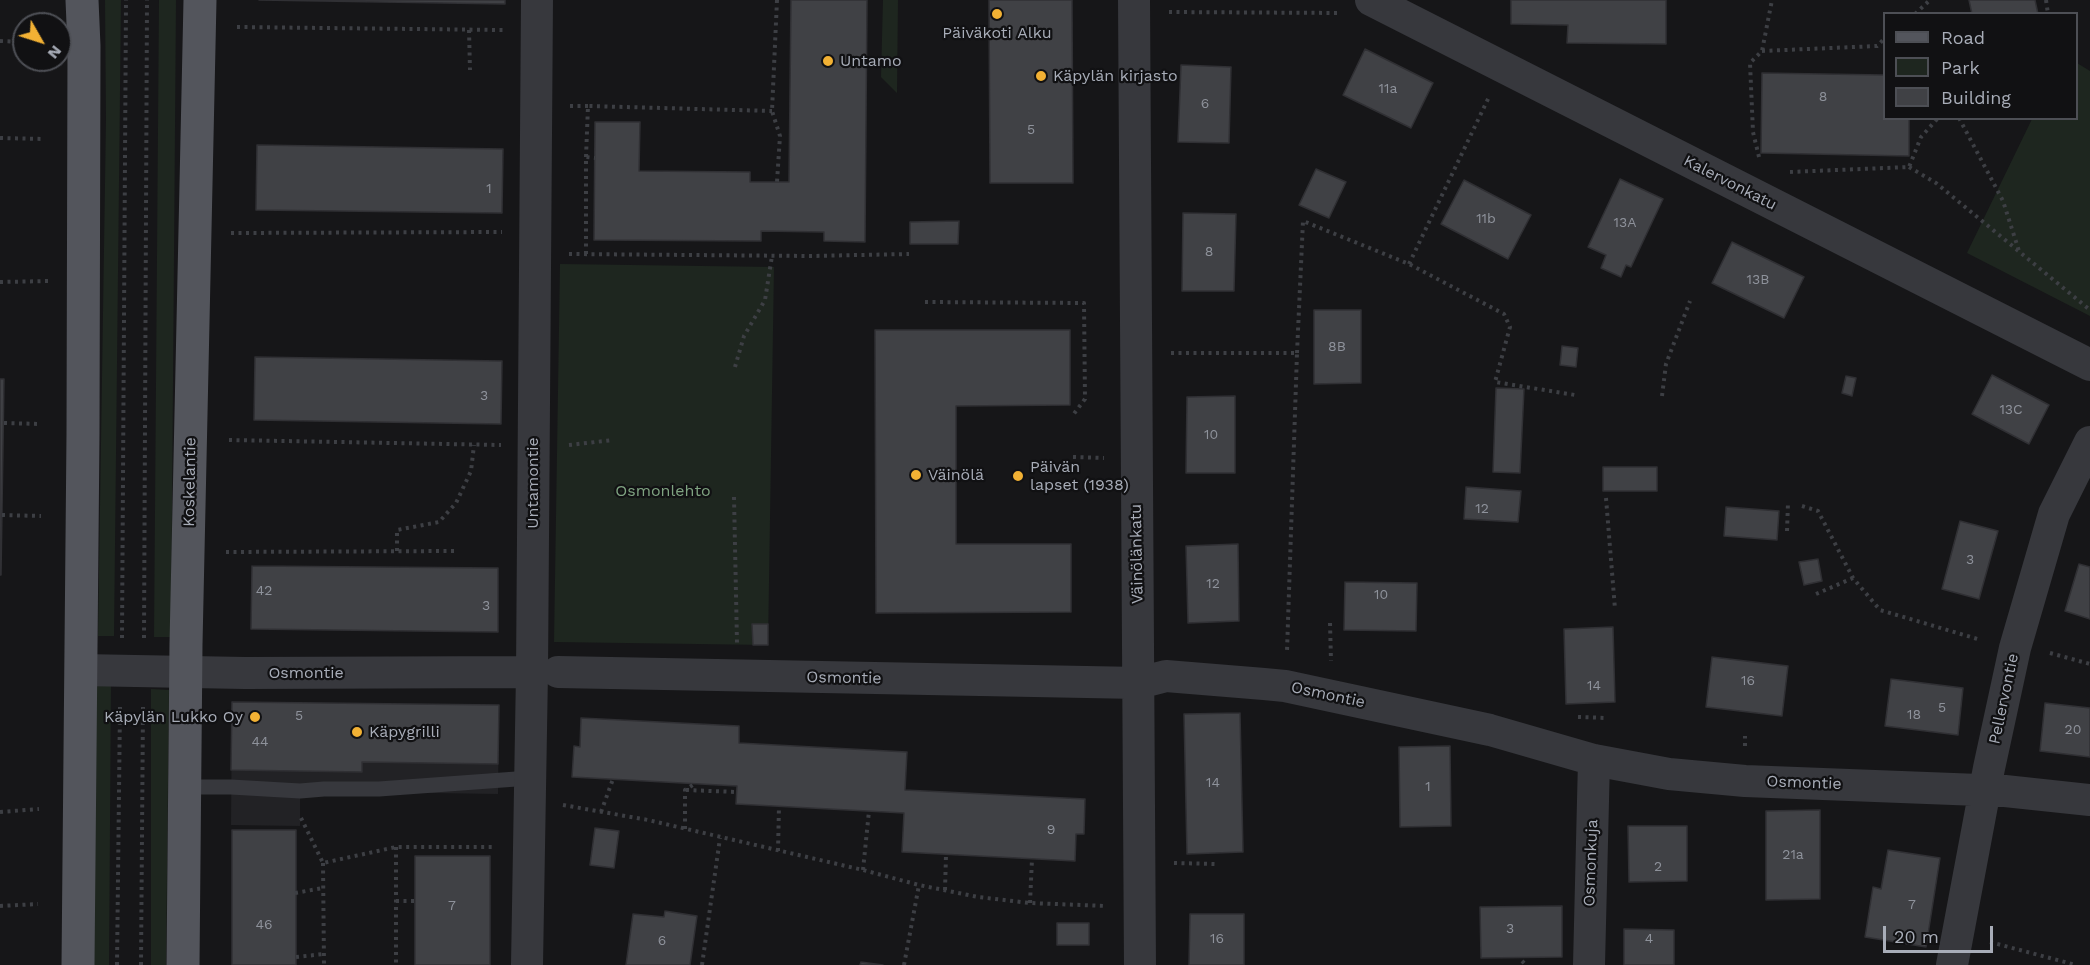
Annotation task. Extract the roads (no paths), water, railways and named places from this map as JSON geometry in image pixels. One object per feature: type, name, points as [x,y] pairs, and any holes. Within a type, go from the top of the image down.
[{"type":"main road","points":[[78,965],[84,46],[82,0]]},
{"type":"main road","name":"Koskelantie","points":[[183,965],[186,672],[200,0]]},
{"type":"street","name":"Väinölänkatu","points":[[1134,0],[1140,965]]},
{"type":"street","name":"Kalervonkatu","points":[[1361,7],[1756,182],[1953,294],[2090,365]]},
{"type":"street","name":"Untamontie","points":[[527,965],[530,790],[545,672],[535,254],[537,15]]},
{"type":"street","name":"Pellervontie","points":[[1952,965],[2015,648],[2054,514],[2090,442]]},
{"type":"street","name":"Osmontie","points":[[81,670],[256,673],[545,672],[1139,683],[1166,676],[1285,686],[1490,730],[1594,760],[1669,774],[1745,781],[1986,790],[2090,800]]},
{"type":"street","name":"Osmonkuja","points":[[1588,965],[1594,760]]},
{"type":"lane","points":[[184,787],[300,791],[324,789],[530,790]]},
{"type":"place","name":"Päiväkoti Alku","points":[[997,14]]},
{"type":"place","name":"Untamo","points":[[828,61]]},
{"type":"place","name":"Käpylän kirjasto","points":[[1041,76]]},
{"type":"place","name":"Väinölä","points":[[916,475]]},
{"type":"place","name":"Päivän lapset (1938)","points":[[1018,476]]},
{"type":"place","name":"Käpylän Lukko Oy","points":[[255,717]]},
{"type":"place","name":"Käpygrilli","points":[[357,732]]},
{"type":"park label","name":"Osmonlehto","points":[[663,491]]}]
